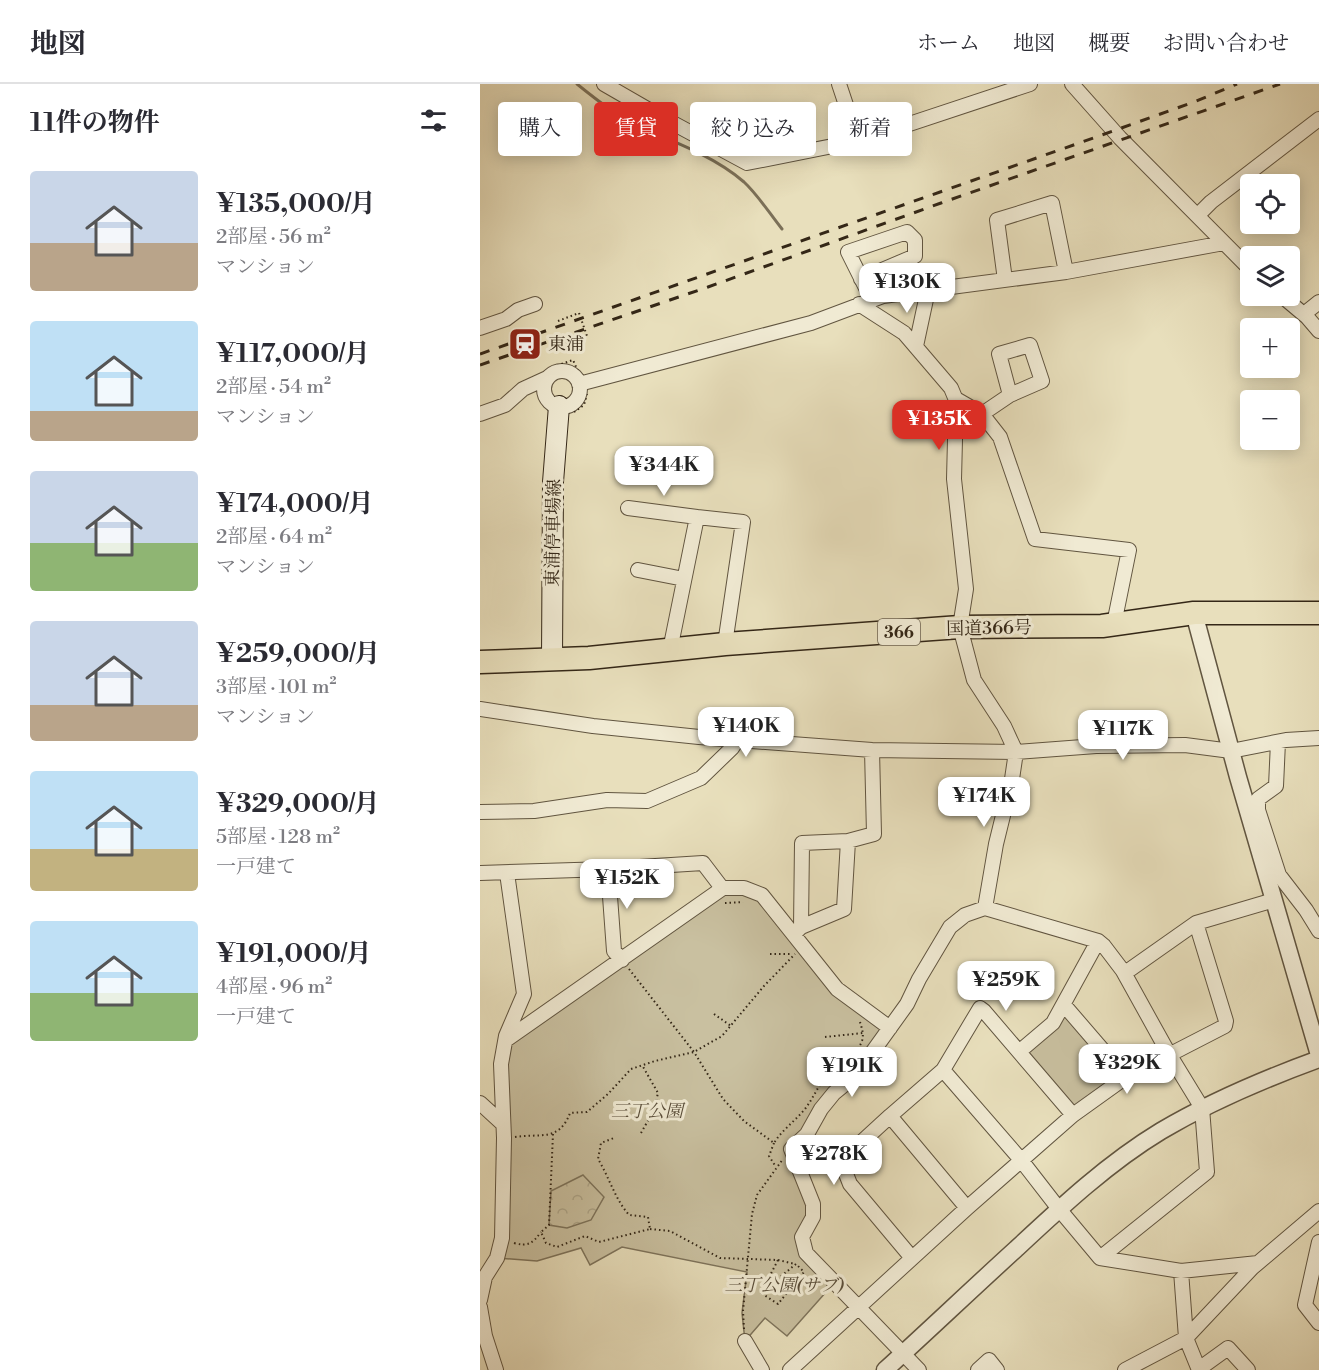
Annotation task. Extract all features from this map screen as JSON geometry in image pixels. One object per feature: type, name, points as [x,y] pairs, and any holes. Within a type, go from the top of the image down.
[{"type":"highway","name":"国道366号","points":[[480,663],[552,660],[725,644],[960,627],[1114,624],[1194,613],[1319,613]]},
{"type":"main road","name":"東浦停車場線","points":[[552,660],[553,482],[559,406]]},
{"type":"street","points":[[604,84],[747,164],[828,147]]},
{"type":"street","points":[[839,84],[845,102]]},
{"type":"street","points":[[912,123],[1030,84]]},
{"type":"street","points":[[1072,84],[1120,138],[1240,259]]},
{"type":"street","points":[[1198,215],[1211,202],[1319,119]]},
{"type":"street","points":[[1005,280],[997,220],[1052,203],[1066,272]]},
{"type":"street","points":[[861,279],[915,256],[915,240],[906,232],[848,252],[861,279],[866,302],[916,345],[951,388],[956,399],[954,479],[966,588],[960,627],[974,680],[1004,726],[1016,752],[985,908]]},
{"type":"street","points":[[583,382],[574,402],[568,405],[559,406],[551,403],[545,394],[544,383],[547,378],[562,370],[583,382],[811,323],[866,302],[928,290],[1066,272],[1224,243]]},
{"type":"street","points":[[916,345],[928,290]]},
{"type":"street","points":[[1304,314],[1319,302]]},
{"type":"street","points":[[480,328],[506,319],[518,310],[535,304]]},
{"type":"street","points":[[1294,306],[1319,331]]},
{"type":"street","points":[[480,414],[505,405],[523,389],[547,378]]},
{"type":"street","points":[[982,414],[1010,395]]},
{"type":"street","points":[[956,399],[982,414],[1000,437],[1035,539],[1129,550],[1114,624]]},
{"type":"street","points":[[628,508],[743,522],[725,644]]},
{"type":"street","points":[[670,650],[697,517]]},
{"type":"street","points":[[638,570],[684,579]]},
{"type":"street","points":[[885,1370],[1059,1209],[1128,1153],[1202,1108],[1256,1082],[1319,1057],[1194,613]]},
{"type":"street","points":[[480,709],[593,726],[872,750],[1016,752],[1096,746],[1185,745],[1231,751],[1278,742],[1319,738]]},
{"type":"street","points":[[480,812],[534,811],[607,800],[647,801],[701,778],[732,748],[737,740]]},
{"type":"street","points":[[1278,742],[1276,786],[1258,799],[1258,810],[1279,875],[1319,931]]},
{"type":"street","points":[[795,935],[802,843],[848,841],[874,834],[872,750]]},
{"type":"street","points":[[795,935],[844,909],[848,841]]},
{"type":"street","points":[[480,873],[703,863],[722,888]]},
{"type":"street","points":[[608,869],[614,951],[622,960]]},
{"type":"street","points":[[480,1300],[485,1277],[497,1258],[502,1238],[501,1064],[506,1040],[524,994],[507,873]]},
{"type":"street","points":[[506,1040],[722,888],[744,888],[762,895],[837,989],[890,1028]]},
{"type":"street","points":[[1125,973],[1196,923],[1274,900]]},
{"type":"street","points":[[920,1370],[807,1253],[802,1236],[813,1217],[813,1204],[791,1149],[807,1134],[821,1109],[834,1093],[856,1075],[908,1004],[919,979],[950,927],[965,915],[985,908],[1098,941],[1125,973],[1169,1054],[1202,1108],[1207,1172],[1100,1258]]},
{"type":"street","points":[[790,1370],[967,1208],[1073,1115],[1126,1077],[1225,1026],[1226,1021],[1196,923]]},
{"type":"street","points":[[1020,1051],[1053,1023],[1098,941]]},
{"type":"street","points":[[1064,1005],[1126,1077]]},
{"type":"street","points":[[912,1258],[850,1184],[841,1161],[943,1070],[980,1008],[1020,1051],[1073,1115]]},
{"type":"street","points":[[943,1070],[1021,1160],[1100,1258],[1181,1271],[1258,1263]]},
{"type":"street","points":[[480,1103],[503,1131]]},
{"type":"street","points":[[890,1116],[967,1208]]},
{"type":"street","points":[[1125,1370],[1186,1338],[1234,1285],[1319,1211]]},
{"type":"street","points":[[1319,1242],[1305,1305],[1319,1323]]},
{"type":"street","points":[[1181,1271],[1186,1338],[1199,1369],[1228,1348],[1248,1370]]},
{"type":"street","points":[[480,1307],[485,1336],[496,1370]]},
{"type":"street","points":[[745,1341],[762,1370]]},
{"type":"street","points":[[978,1370],[989,1360],[997,1370]]},
{"type":"path","points":[[558,321],[579,314],[587,336],[566,343]]},
{"type":"path","points":[[558,426],[584,405],[587,398],[583,382]]},
{"type":"path","points":[[717,906],[727,902],[745,902]]},
{"type":"path","points":[[503,1131],[554,1134],[565,1126],[570,1113],[587,1112],[608,1094],[631,1069],[694,1052],[722,1036],[764,986],[795,954],[795,935]]},
{"type":"path","points":[[770,954],[795,954]]},
{"type":"path","points":[[622,960],[694,1052],[723,1100],[744,1121],[774,1143]]},
{"type":"path","points":[[714,1014],[731,1026]]},
{"type":"path","points":[[776,1167],[770,1156],[780,1132],[795,1121],[830,1071],[855,1052],[862,1042],[864,1033],[859,1019]]},
{"type":"path","points":[[825,1037],[864,1033]]},
{"type":"path","points":[[641,1133],[654,1110],[658,1093],[642,1065]]},
{"type":"path","points":[[502,1238],[523,1246],[532,1243],[549,1225],[554,1134]]},
{"type":"path","points":[[614,1138],[601,1143],[598,1159],[612,1183],[620,1204],[629,1215],[648,1217],[650,1229]]},
{"type":"path","points":[[745,1341],[743,1311],[752,1214],[757,1195],[791,1149]]},
{"type":"path","points":[[541,1232],[546,1243],[557,1247],[585,1236],[599,1242],[650,1229],[670,1231],[720,1258],[778,1260],[796,1264],[804,1272],[778,1304],[761,1293]]},
{"type":"path","points":[[761,1293],[778,1260]]},
{"type":"path","points":[[761,1293],[796,1264]]},
{"type":"green space","name":"三丁公園","points":[[722,888],[762,895],[837,989],[890,1028],[792,1148],[813,1204],[802,1237],[835,1282],[787,1336],[765,1318],[745,1341],[742,1313],[747,1272],[622,1247],[590,1265],[581,1248],[537,1261],[497,1258],[506,1040]]},
{"type":"green space","points":[[1063,1014],[1118,1073],[1116,1077],[1075,1106],[1071,1106],[1028,1054],[1029,1048]]},
{"type":"green space","points":[[583,1175],[604,1197],[591,1220],[567,1228],[549,1225],[551,1191]]},
{"type":"waterway","points":[[577,84],[628,121],[697,152],[733,173],[754,193],[782,229]]},
{"type":"railway","points":[[480,354],[1099,136],[1237,84]]},
{"type":"railway","points":[[480,365],[708,287],[1280,84]]},
{"type":"place","name":"東浦","points":[[525,344]]},
{"type":"park label","name":"三丁公園(サブ)","points":[[784,1285]]}]
